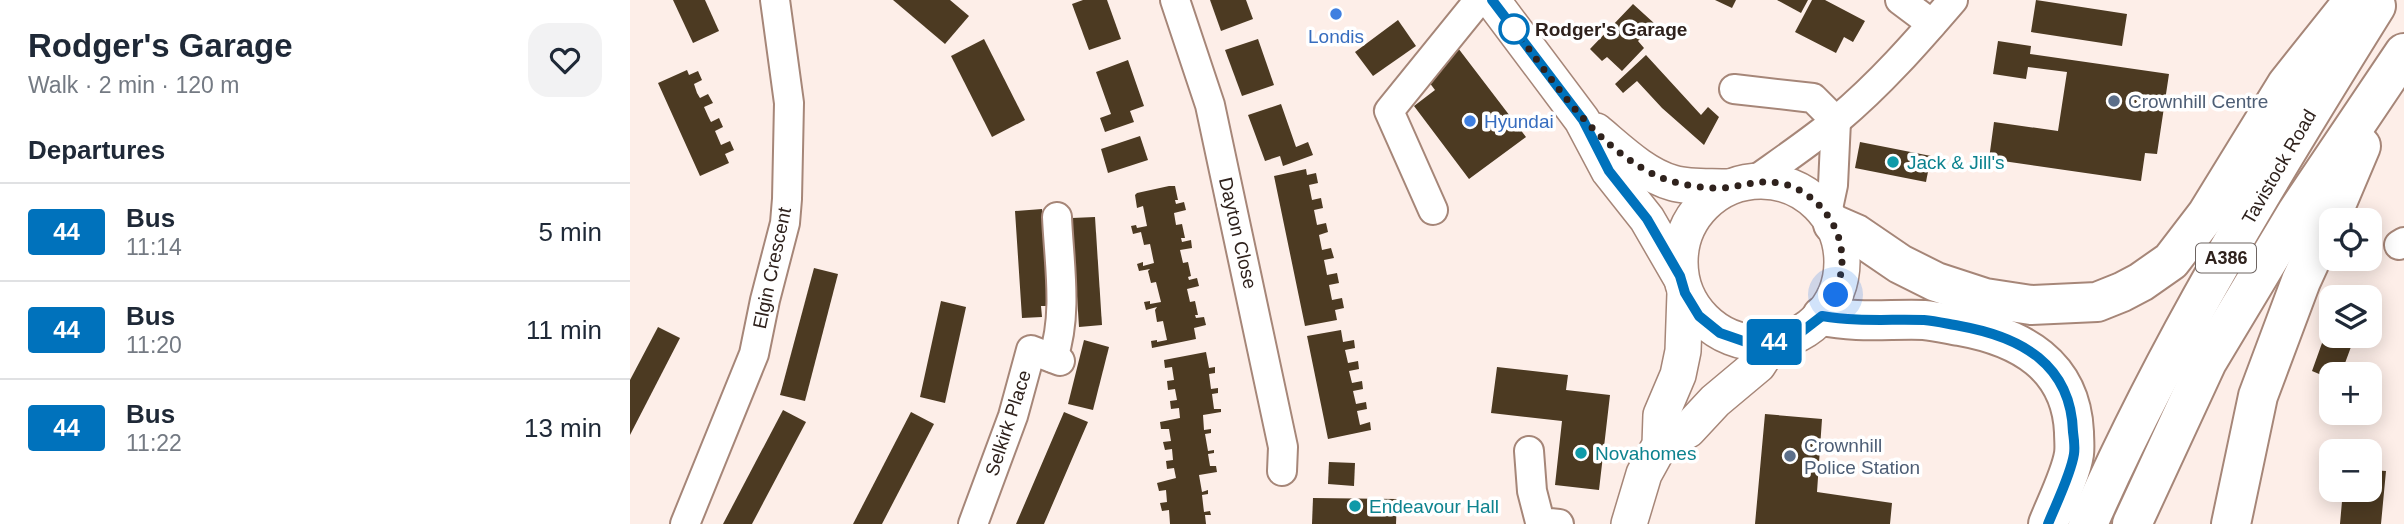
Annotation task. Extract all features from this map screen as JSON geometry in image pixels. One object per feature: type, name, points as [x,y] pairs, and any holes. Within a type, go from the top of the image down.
[{"type":"highway","points":[[1830,219],[1900,264],[1936,282],[1985,298],[2031,305],[2097,302],[2122,292],[2171,261],[2207,214],[2287,84],[2354,0]]},
{"type":"highway","name":"Tavistock Road","points":[[2088,524],[2105,484],[2179,340],[2297,133],[2380,0]]},
{"type":"highway","points":[[2231,524],[2258,396],[2301,281],[2340,198],[2397,63]]},
{"type":"highway","name":"Tavistock Road","points":[[2132,524],[2207,362],[2297,212],[2397,63]]},
{"type":"highway","points":[[1822,316],[1844,320],[1926,320],[1971,328],[2010,340],[2040,357],[2055,374],[2073,417],[2074,454],[2049,524]]},
{"type":"main road","points":[[1492,0],[1583,120],[1609,171],[1647,219],[1699,316],[1720,333],[1746,342],[1773,342],[1800,333],[1822,316],[1836,295],[1842,272],[1841,247],[1830,219],[1807,195],[1782,183],[1674,183],[1651,173],[1628,158],[1583,120]]},
{"type":"main road","points":[[1629,524],[1644,474],[1660,444],[1661,415],[1678,375],[1683,351],[1680,249],[1689,223],[1706,202],[1741,184]]},
{"type":"main road","points":[[1660,444],[1688,430],[1715,401],[1758,365],[1773,342]]},
{"type":"street","name":"Elgin Crescent","points":[[685,524],[754,354],[785,223],[789,103],[775,0]]},
{"type":"street","name":"Dayton Close","points":[[1175,0],[1210,105],[1280,433],[1282,471]]},
{"type":"street","points":[[1433,211],[1389,111],[1479,0]]},
{"type":"street","points":[[1900,0],[1932,24]]},
{"type":"street","points":[[1741,184],[1836,121],[1900,61],[1953,0]]},
{"type":"street","points":[[1734,89],[1813,98],[1836,121],[1830,219]]},
{"type":"street","name":"Selkirk Place","points":[[973,524],[1013,415],[1031,350],[1056,359],[1060,337],[1058,217]]},
{"type":"street","points":[[1529,451],[1532,491],[1540,522],[1559,524]]},
{"type":"building","points":[[673,0],[705,0],[719,31],[693,43]]},
{"type":"building","points":[[893,0],[950,0],[969,16],[945,44]]},
{"type":"building","points":[[1083,0],[1107,0],[1121,39],[1089,50],[1072,4]]},
{"type":"building","points":[[1210,0],[1246,0],[1253,19],[1221,31]]},
{"type":"building","points":[[1715,0],[1736,0],[1732,8]]},
{"type":"building","points":[[1777,0],[1808,0],[1801,13]]},
{"type":"building","points":[[1812,0],[1825,0],[1865,21],[1853,42],[1844,37],[1836,53],[1795,32]]},
{"type":"building","points":[[2036,0],[2127,14],[2122,46],[2031,32]]},
{"type":"building","points":[[1633,4],[1655,24],[1638,41],[1644,48],[1622,71],[1607,57],[1602,61],[1590,49]]},
{"type":"building","points":[[1398,20],[1416,46],[1373,76],[1355,52]]},
{"type":"building","points":[[984,39],[1025,120],[992,137],[951,56]]},
{"type":"building","points":[[1258,39],[1274,85],[1242,96],[1225,50]]},
{"type":"building","name":"Crownhill Centre","points":[[1998,41],[2031,46],[2030,54],[2169,74],[2157,154],[2145,153],[2141,181],[1989,159],[1994,122],[2058,131],[2067,72],[2028,67],[2026,79],[1993,74]]},
{"type":"building","name":"Hyundai","points":[[1458,48],[1526,137],[1469,179],[1414,106],[1435,90],[1423,74]]},
{"type":"building","points":[[1646,55],[1701,115],[1708,107],[1719,117],[1704,145],[1662,108],[1637,81],[1623,93],[1615,84]]},
{"type":"building","points":[[1128,60],[1144,106],[1130,111],[1134,122],[1105,132],[1100,118],[1111,114],[1096,72]]},
{"type":"building","points":[[687,70],[689,75],[698,71],[702,80],[694,84],[697,93],[700,98],[708,94],[713,103],[704,107],[711,122],[719,118],[723,127],[715,131],[721,145],[730,141],[734,150],[725,154],[729,163],[700,176],[658,83]]},
{"type":"building","points":[[1281,104],[1296,147],[1308,142],[1313,155],[1283,166],[1280,156],[1265,161],[1248,115]]},
{"type":"building","points":[[1140,136],[1148,160],[1108,173],[1101,149]]},
{"type":"building","name":"Jack & Jill's","points":[[1860,142],[1931,156],[1926,182],[1855,168]]},
{"type":"building","points":[[1306,169],[1307,175],[1316,173],[1318,183],[1309,185],[1312,200],[1321,198],[1323,208],[1314,210],[1317,225],[1326,223],[1328,232],[1319,235],[1322,250],[1331,248],[1334,258],[1324,260],[1327,275],[1337,273],[1339,283],[1329,285],[1332,300],[1342,298],[1344,308],[1335,310],[1337,320],[1305,326],[1274,176]]},
{"type":"building","points":[[1175,186],[1178,200],[1175,200],[1176,204],[1184,202],[1186,210],[1174,213],[1176,225],[1182,224],[1185,238],[1181,238],[1182,242],[1191,240],[1192,248],[1180,250],[1183,263],[1188,262],[1191,276],[1188,277],[1189,280],[1197,278],[1199,286],[1187,289],[1190,302],[1195,301],[1198,315],[1195,315],[1196,318],[1204,317],[1206,325],[1194,328],[1196,339],[1152,348],[1151,341],[1167,340],[1163,321],[1157,322],[1157,307],[1146,310],[1144,302],[1161,302],[1156,282],[1151,283],[1148,271],[1150,269],[1139,271],[1137,264],[1143,262],[1143,266],[1154,263],[1150,244],[1144,245],[1141,232],[1133,234],[1131,226],[1147,226],[1143,206],[1137,208],[1135,195]]},
{"type":"building","points":[[1042,209],[1048,306],[1041,306],[1042,317],[1022,318],[1015,211]]},
{"type":"building","points":[[1095,217],[1102,325],[1079,327],[1072,218]]},
{"type":"building","points":[[814,268],[838,274],[805,401],[780,395]]},
{"type":"building","points":[[941,301],[966,307],[945,403],[920,397]]},
{"type":"building","points":[[658,327],[680,338],[630,435],[630,380]]},
{"type":"building","points":[[1341,330],[1343,342],[1354,340],[1355,348],[1345,350],[1348,363],[1358,361],[1359,369],[1349,371],[1352,383],[1362,381],[1363,389],[1353,391],[1356,404],[1366,402],[1367,409],[1357,411],[1360,425],[1370,422],[1371,430],[1328,439],[1307,336]]},
{"type":"building","points":[[1084,340],[1109,347],[1093,410],[1068,404]]},
{"type":"building","points":[[2320,348],[2351,348],[2345,362],[2319,362],[2319,374],[2312,371]]},
{"type":"building","points":[[1206,352],[1209,368],[1215,367],[1215,373],[1209,374],[1211,389],[1218,388],[1218,393],[1212,394],[1214,409],[1221,409],[1221,412],[1203,415],[1204,430],[1211,429],[1211,433],[1205,434],[1208,451],[1214,450],[1214,453],[1208,454],[1210,466],[1216,466],[1217,472],[1199,475],[1202,492],[1208,490],[1208,494],[1202,495],[1204,512],[1210,511],[1211,515],[1205,515],[1206,524],[1170,524],[1169,510],[1162,511],[1160,503],[1167,502],[1166,490],[1159,491],[1157,483],[1176,478],[1174,468],[1167,469],[1166,461],[1173,460],[1172,449],[1165,450],[1163,442],[1171,441],[1169,429],[1161,429],[1160,422],[1180,418],[1179,408],[1171,409],[1170,401],[1177,400],[1175,389],[1168,390],[1167,381],[1174,380],[1172,367],[1165,368],[1164,360]]},
{"type":"building","name":"Novahomes","points":[[1497,367],[1568,375],[1566,390],[1610,395],[1599,490],[1555,485],[1562,421],[1491,413]]},
{"type":"building","points":[[783,410],[806,422],[752,524],[723,524]]},
{"type":"building","points":[[911,412],[934,424],[882,524],[853,524]]},
{"type":"building","points":[[1064,412],[1088,422],[1044,524],[1016,524]]},
{"type":"building","name":"Crownhill Police Station","points":[[1765,414],[1822,419],[1817,492],[1892,503],[1890,524],[1755,524]]},
{"type":"building","points":[[1329,462],[1355,463],[1354,486],[1328,484]]},
{"type":"building","points":[[2382,471],[2386,471],[2381,524],[2340,524],[2342,502],[2382,502]]},
{"type":"building","name":"Endeavour Hall","points":[[1313,498],[1397,499],[1396,524],[1312,524]]},
{"type":"bus line","name":"44","points":[[1492,0],[1583,120],[1609,171],[1647,219],[1680,276],[1685,293],[1699,316],[1720,333],[1746,342],[1773,342],[1800,333],[1822,316],[1844,320],[1926,320],[1971,328],[2010,340],[2040,357],[2055,374],[2073,417],[2074,454],[2048,524]]},
{"type":"place","name":"Londis","points":[[1336,14]]},
{"type":"place","name":"Rodger's Garage","points":[[1514,29]]},
{"type":"place","name":"Crownhill Centre","points":[[2114,101]]},
{"type":"place","name":"Hyundai","points":[[1470,121]]},
{"type":"place","name":"Jack & Jill's","points":[[1893,162]]},
{"type":"place","name":"Novahomes","points":[[1581,453]]},
{"type":"place","name":"Crownhill Police Station","points":[[1790,456]]},
{"type":"place","name":"Endeavour Hall","points":[[1355,506]]},
{"type":"route","points":[[1514,29],[1583,120],[1628,158],[1651,173],[1674,183],[1728,187],[1754,181],[1782,183],[1807,195],[1827,213],[1841,247],[1842,272],[1836,295]]}]
